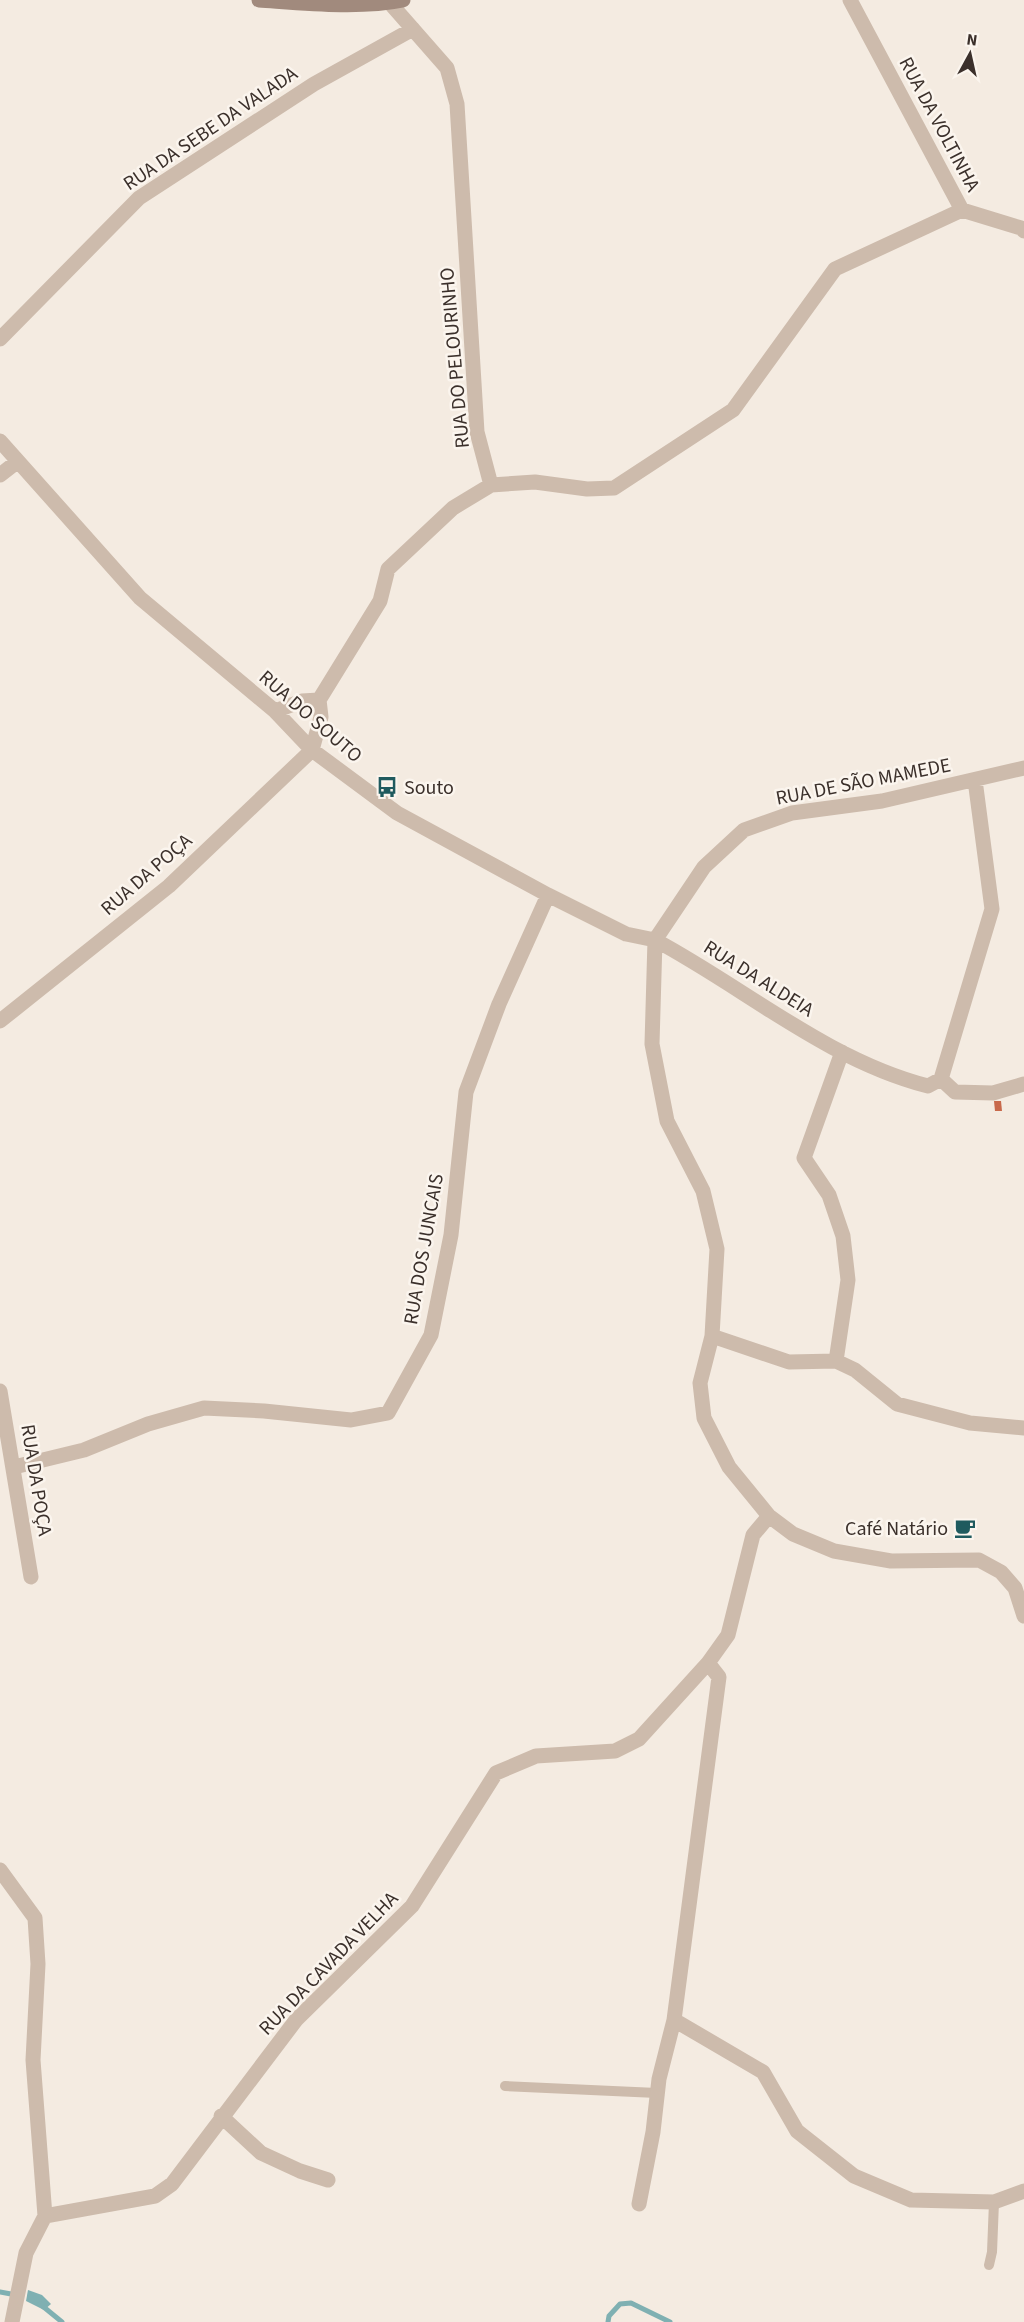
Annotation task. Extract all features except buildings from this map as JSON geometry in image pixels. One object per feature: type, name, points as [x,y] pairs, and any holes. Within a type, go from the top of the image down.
[{"type":"main road","points":[[259,0],[315,4],[396,2]]},
{"type":"street","name":"RUA DA VOLTINHA","points":[[850,0],[962,210],[1021,228],[1024,231]]},
{"type":"street","name":"RUA DO PELOURINHO","points":[[396,2],[413,29],[447,68],[457,104],[477,432],[491,485]]},
{"type":"street","name":"RUA DA SEBE DA VALADA","points":[[0,339],[139,198],[314,84],[413,29]]},
{"type":"street","points":[[312,750],[321,717],[320,700],[380,601],[388,569],[453,508],[491,485],[535,482],[587,489],[614,488],[733,410],[835,269],[962,210]]},
{"type":"street","name":"RUA DO SOUTO","points":[[0,441],[140,597],[275,711],[312,750],[397,813],[548,895],[626,934],[655,940]]},
{"type":"street","points":[[0,475],[18,461]]},
{"type":"street","points":[[275,711],[302,701],[320,700]]},
{"type":"street","name":"RUA DA POÇA","points":[[0,1021],[169,886],[312,750]]},
{"type":"street","name":"RUA DE SÃO MAMEDE","points":[[655,940],[704,867],[744,830],[792,813],[882,801],[1024,768]]},
{"type":"street","points":[[975,780],[992,909],[941,1079],[956,1092],[993,1093],[1024,1084]]},
{"type":"street","name":"RUA DOS JUNCAIS","points":[[14,1467],[84,1449],[148,1424],[204,1408],[264,1411],[351,1420],[388,1413],[431,1335],[451,1235],[466,1092],[499,1004],[548,895]]},
{"type":"street","points":[[655,940],[652,1044],[667,1120],[703,1191],[717,1249],[712,1336],[700,1383],[704,1418],[729,1467],[769,1516],[793,1534],[834,1551],[891,1560],[979,1560],[1001,1572],[1015,1588],[1024,1616]]},
{"type":"street","name":"RUA DA ALDEIA","points":[[655,940],[842,1052],[908,1081],[928,1086],[941,1079]]},
{"type":"street","points":[[836,1361],[848,1280],[843,1236],[829,1195],[804,1158],[842,1052]]},
{"type":"street","points":[[712,1336],[789,1362],[836,1361],[855,1370],[897,1404],[970,1423],[1024,1428]]},
{"type":"street","name":"RUA DA POÇA","points":[[0,1391],[31,1577]]},
{"type":"street","name":"RUA DA CAVADA VELHA","points":[[45,2216],[155,2196],[172,2184],[221,2116],[297,2020],[412,1906],[496,1773],[536,1756],[615,1751],[639,1739],[708,1663],[728,1635],[753,1535],[769,1516]]},
{"type":"street","points":[[639,2204],[653,2132],[657,2093],[674,2020],[719,1677],[708,1663]]},
{"type":"street","points":[[0,1870],[35,1918],[38,1964],[33,2060],[45,2216],[26,2253],[12,2322]]},
{"type":"street","points":[[674,2020],[763,2072],[797,2131],[854,2176],[911,2200],[994,2202],[1024,2191]]},
{"type":"street","points":[[221,2116],[261,2153],[300,2171],[328,2180]]},
{"type":"lane","points":[[505,2086],[657,2093]]},
{"type":"lane","points":[[989,2265],[992,2252],[994,2202]]},
{"type":"water","points":[[28,2290],[42,2295],[51,2304],[44,2310],[26,2301]]},
{"type":"waterway","points":[[0,2292],[11,2294]]},
{"type":"waterway","points":[[608,2322],[609,2316],[620,2304],[631,2303],[670,2322]]},
{"type":"waterway","points":[[40,2304],[62,2322]]},
{"type":"place","name":"Souto","points":[[387,787]]},
{"type":"place","name":"Café Natário","points":[[965,1528]]}]
